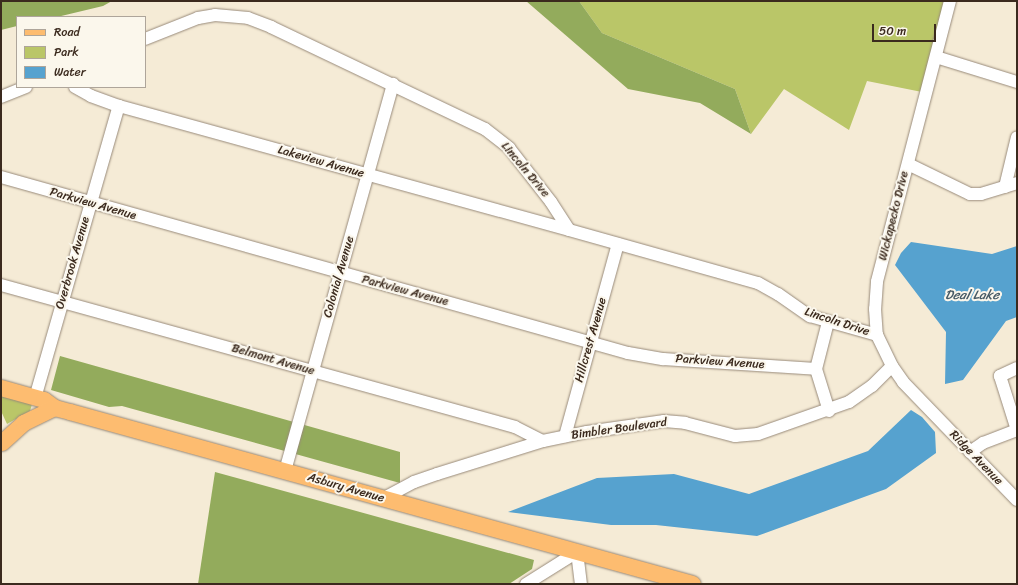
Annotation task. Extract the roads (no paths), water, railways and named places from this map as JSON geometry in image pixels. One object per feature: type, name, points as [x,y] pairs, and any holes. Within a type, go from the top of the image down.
[{"type":"main road","name":"Asbury Avenue","points":[[1,388],[35,398],[55,408],[384,498],[684,583]]},
{"type":"main road","points":[[1,442],[24,423],[55,408]]},
{"type":"street","name":"Wickapecko Drive","points":[[935,416],[892,366],[877,334],[875,309],[877,282],[950,1]]},
{"type":"street","name":"Lincoln Drive","points":[[146,39],[206,16],[234,16],[271,27],[473,122],[498,138],[551,202],[569,230],[758,283],[778,294],[810,316],[877,334]]},
{"type":"street","points":[[936,56],[1017,82]]},
{"type":"street","name":"Colonial Avenue","points":[[285,471],[393,84]]},
{"type":"street","points":[[1,97],[24,88]]},
{"type":"street","name":"Lakeview Avenue","points":[[77,88],[91,96],[119,106],[569,230]]},
{"type":"street","name":"Overbrook Avenue","points":[[35,398],[119,106]]},
{"type":"street","points":[[1005,187],[1017,137]]},
{"type":"street","points":[[908,164],[970,194],[982,194],[1017,183]]},
{"type":"street","name":"Parkview Avenue","points":[[1,176],[90,204],[590,342],[663,359],[816,369]]},
{"type":"street","name":"Hillcrest Avenue","points":[[565,436],[618,244]]},
{"type":"street","name":"Belmont Avenue","points":[[1,285],[515,427],[543,441]]},
{"type":"street","points":[[828,322],[816,369],[829,410]]},
{"type":"street","name":"Bimbler Boulevard","points":[[384,498],[414,482],[437,474],[543,441],[565,436],[664,421],[685,423],[735,436],[746,436],[829,410],[862,394],[892,366]]},
{"type":"street","points":[[970,452],[983,443],[1017,430],[1000,376],[1017,368]]},
{"type":"street","name":"Ridge Avenue","points":[[935,416],[1017,500]]},
{"type":"street","points":[[526,584],[577,552],[581,584]]},
{"type":"water","name":"Deal Lake","points":[[911,242],[992,254],[1017,246],[1017,317],[1006,321],[963,380],[945,384],[946,332],[895,265],[901,253]]},
{"type":"water","points":[[911,410],[922,417],[935,432],[936,453],[886,489],[757,536],[656,525],[611,525],[508,512],[597,478],[674,474],[749,494],[868,451]]}]
